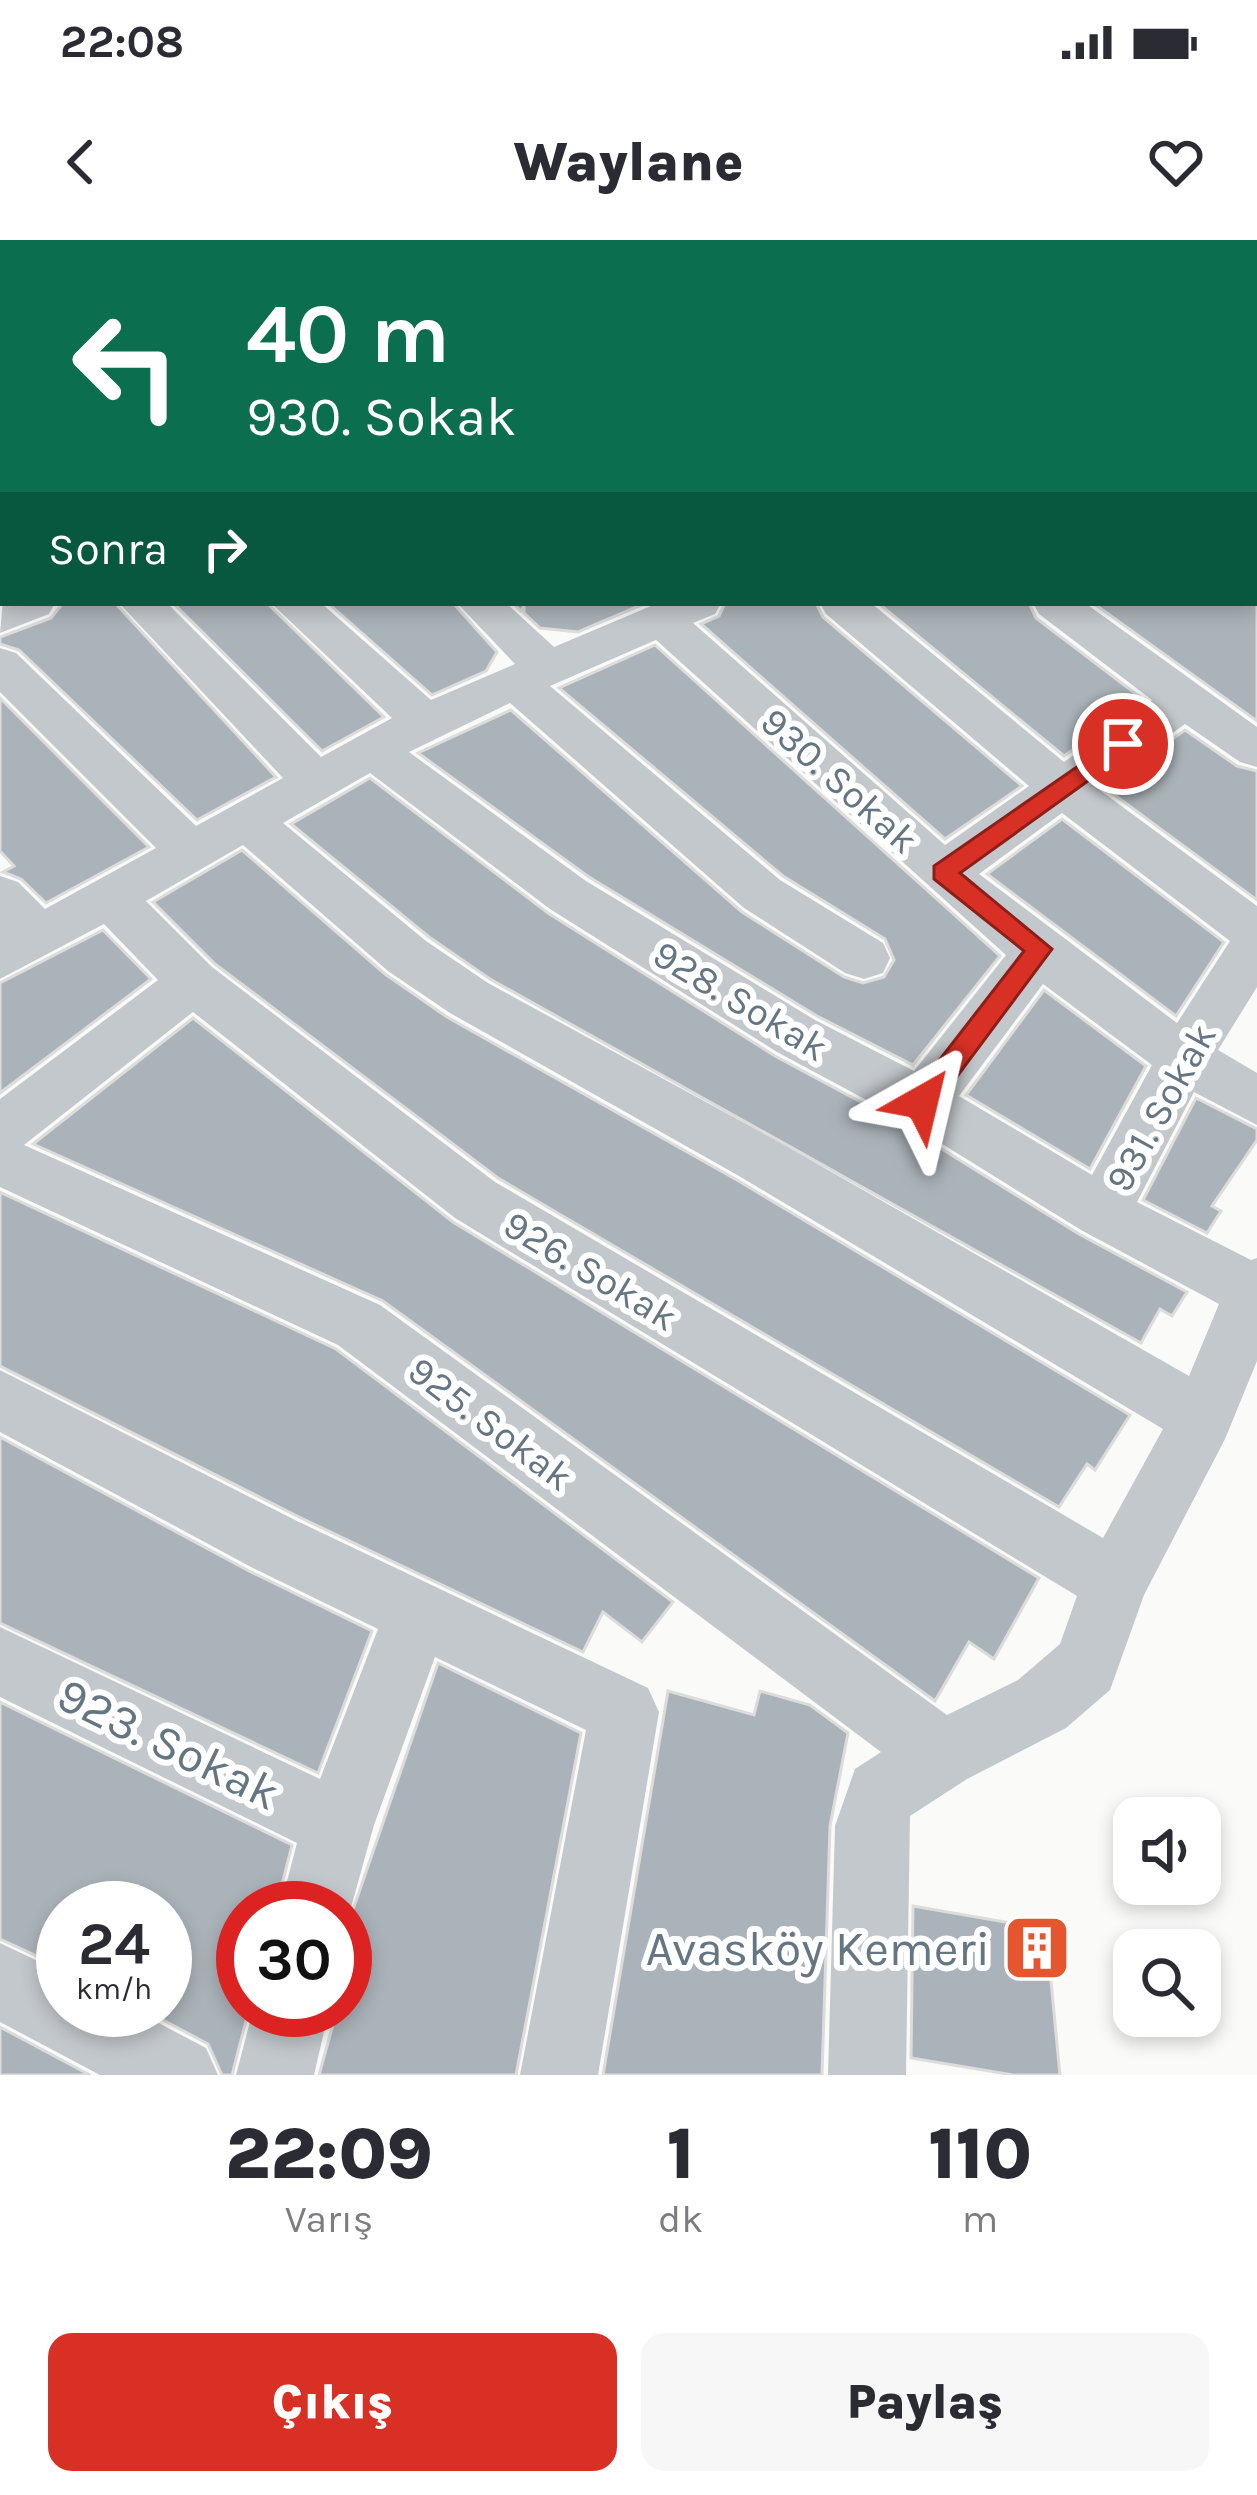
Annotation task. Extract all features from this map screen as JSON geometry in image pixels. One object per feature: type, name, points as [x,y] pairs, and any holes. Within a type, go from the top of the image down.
[{"type":"street","points":[[143,606],[316,781]]},
{"type":"street","points":[[296,606],[425,721]]},
{"type":"street","points":[[481,606],[530,674],[762,894],[864,958]]},
{"type":"street","name":"931. Sokak","points":[[846,606],[1061,786],[1257,938],[1183,1060],[1102,1212]]},
{"type":"street","points":[[1059,606],[1257,750]]},
{"type":"street","points":[[0,896],[20,947],[425,721],[681,611]]},
{"type":"street","name":"930. Sokak","points":[[681,611],[943,873],[1183,1060],[1257,1102]]},
{"type":"street","points":[[0,664],[192,854]]},
{"type":"street","points":[[943,873],[1184,701]]},
{"type":"street","name":"928. Sokak","points":[[370,749],[568,895],[796,1036],[922,1102],[1102,1212],[1256,1289]]},
{"type":"street","points":[[248,821],[407,956],[470,998],[759,1159],[1203,1418]]},
{"type":"street","name":"926. Sokak","points":[[110,897],[193,982],[475,1200],[1115,1582]]},
{"type":"street","points":[[922,1102],[1040,949]]},
{"type":"street","points":[[0,1131],[193,982]]},
{"type":"street","name":"925. Sokak","points":[[0,1160],[174,1244],[359,1325],[942,1754]]},
{"type":"street","points":[[867,2075],[871,1826],[880,1794],[942,1754],[1042,1704],[1086,1666],[1115,1582],[1203,1418],[1256,1289]]},
{"type":"street","points":[[0,1400],[417,1616],[625,1712],[559,2075]]},
{"type":"street","points":[[324,1881],[338,1825],[417,1616]]},
{"type":"street","name":"923. Sokak","points":[[0,1660],[338,1825]]},
{"type":"street","points":[[0,1982],[178,2075]]},
{"type":"street","points":[[275,2075],[284,2037]]},
{"type":"building","points":[[61,606],[118,606],[276,777],[197,820],[19,650],[0,644],[0,637],[51,618]]},
{"type":"building","points":[[176,606],[270,606],[384,717],[322,751]]},
{"type":"building","points":[[331,606],[456,606],[497,652],[486,671],[432,695]]},
{"type":"building","points":[[524,606],[639,606],[578,632],[540,628],[524,613]]},
{"type":"building","points":[[724,606],[818,606],[823,617],[1022,786],[945,839],[701,624],[719,616]]},
{"type":"building","points":[[882,606],[1030,606],[1036,618],[1144,700],[1064,756]]},
{"type":"building","points":[[1097,606],[1257,606],[1257,721]]},
{"type":"building","points":[[655,645],[1000,956],[913,1065],[817,1016],[589,877],[418,753],[511,710],[742,912],[844,977],[863,983],[884,977],[894,960],[885,939],[783,876],[559,688]]},
{"type":"building","points":[[0,698],[149,847],[46,903],[21,879],[3,872],[14,866],[0,851]]},
{"type":"building","points":[[1185,730],[1237,766],[1257,771],[1257,900],[1105,788]]},
{"type":"building","points":[[370,778],[548,913],[775,1056],[900,1123],[1079,1234],[1187,1292],[1172,1316],[1160,1309],[1141,1343],[490,979],[429,937],[291,824]]},
{"type":"building","points":[[1062,819],[1224,942],[1176,1016],[987,874]]},
{"type":"building","points":[[242,850],[385,974],[447,1017],[737,1180],[1130,1415],[1095,1470],[1087,1464],[1059,1507],[498,1178],[215,964],[153,902]]},
{"type":"building","points":[[103,930],[151,979],[0,1093],[0,983]]},
{"type":"building","points":[[1044,990],[1146,1066],[1090,1169],[966,1095]]},
{"type":"building","points":[[193,1018],[453,1222],[1039,1578],[994,1659],[969,1642],[935,1701],[383,1301],[33,1144]]},
{"type":"building","points":[[1196,1098],[1257,1129],[1257,1140],[1212,1206],[1221,1211],[1207,1233],[1143,1200]]},
{"type":"building","points":[[0,1192],[336,1349],[673,1602],[642,1642],[603,1612],[583,1652],[299,1517],[0,1366]]},
{"type":"building","points":[[0,1437],[249,1571],[372,1631],[318,1773],[0,1623]]},
{"type":"building","points":[[438,1663],[581,1733],[516,2075],[319,2075],[330,2037],[372,2037],[372,1881],[363,1881]]},
{"type":"building","points":[[668,1691],[754,1715],[760,1691],[810,1705],[848,1733],[830,1826],[822,2075],[603,2075]]},
{"type":"building","points":[[0,1702],[292,1845],[283,1881],[216,1881],[216,2037],[242,2037],[232,2075],[222,2075],[208,2044],[192,2036],[192,1881],[36,1881],[36,1956],[0,1939]]},
{"type":"building","points":[[913,1906],[1046,1929],[1060,2075],[1013,2075],[911,2058]]},
{"type":"building","points":[[0,2027],[90,2075],[0,2075]]},
{"type":"place","name":"Avasköy Kemeri","points":[[1037,1948]]},
{"type":"route","points":[[922,1102],[1040,949],[943,873],[1123,744]]}]
